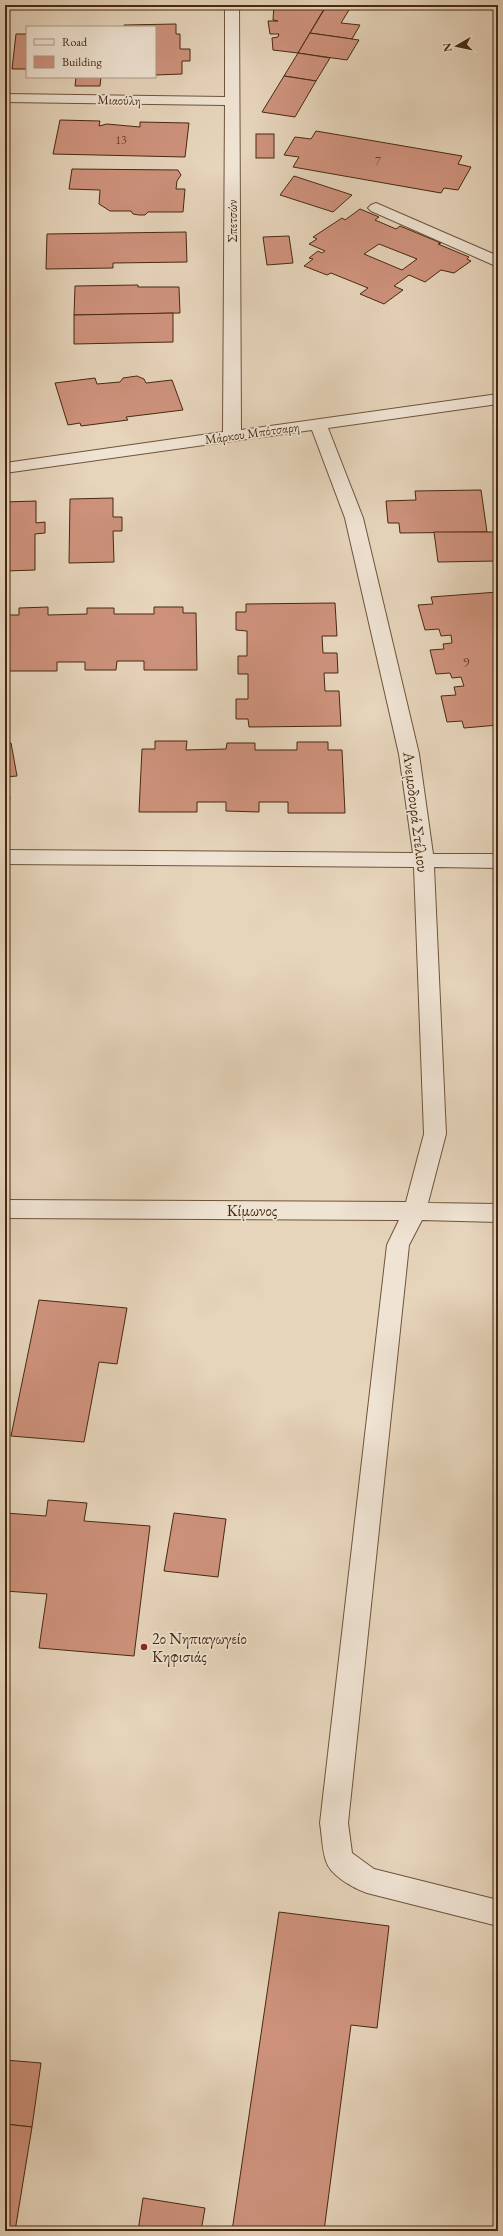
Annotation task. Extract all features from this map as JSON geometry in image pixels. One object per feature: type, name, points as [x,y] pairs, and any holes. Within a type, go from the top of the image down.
[{"type":"street","name":"Σπετσών","points":[[232,5],[232,436]]},
{"type":"street","name":"Μιαούλη","points":[[5,98],[232,101]]},
{"type":"street","points":[[376,208],[498,262]]},
{"type":"street","name":"Μάρκου Μπότσαρη","points":[[5,468],[498,399]]},
{"type":"street","name":"Ανεμοδουρά Στέλιου","points":[[318,424],[354,518],[409,754],[424,861],[435,1134],[414,1210],[398,1245],[334,1824],[339,1860],[367,1880],[498,1913]]},
{"type":"street","points":[[5,857],[498,861]]},
{"type":"street","name":"Κίμωνος","points":[[5,1209],[414,1210],[498,1213]]},
{"type":"building","points":[[274,5],[302,5],[302,7],[312,7],[312,9],[324,9],[298,53],[273,50],[272,38],[278,37],[279,34],[270,34],[268,21],[278,21],[273,20]]},
{"type":"building","points":[[327,5],[352,5],[341,23],[360,25],[352,39],[310,33]]},
{"type":"building","points":[[176,24],[176,34],[180,34],[180,49],[190,49],[190,61],[182,61],[182,74],[156,75],[156,26],[124,25]]},
{"type":"building","points":[[310,33],[359,40],[347,60],[298,53]]},
{"type":"building","points":[[16,34],[26,34],[26,69],[12,69]]},
{"type":"building","points":[[298,53],[330,58],[316,81],[284,76]]},
{"type":"building","points":[[284,76],[316,81],[295,117],[262,112]]},
{"type":"building","points":[[76,78],[101,78],[100,86],[75,86]]},
{"type":"building","points":[[60,120],[100,121],[99,126],[107,124],[140,127],[140,122],[189,123],[185,157],[53,154]]},
{"type":"building","points":[[316,131],[462,156],[458,164],[471,167],[458,190],[444,188],[441,193],[293,167],[299,157],[284,155],[295,137],[311,139]]},
{"type":"building","points":[[256,134],[274,134],[274,158],[256,158]]},
{"type":"building","points":[[72,169],[178,170],[181,175],[177,181],[176,189],[185,189],[183,212],[148,212],[145,215],[139,215],[133,214],[131,211],[110,211],[99,204],[100,190],[69,189]]},
{"type":"building","points":[[294,176],[352,195],[333,212],[280,195]]},
{"type":"building","points":[[360,209],[379,217],[375,220],[396,229],[400,226],[441,243],[438,244],[469,257],[467,259],[471,261],[454,273],[441,270],[425,282],[409,275],[394,286],[403,290],[384,304],[360,294],[368,288],[331,273],[327,275],[304,266],[313,259],[309,258],[318,251],[322,253],[325,251],[309,244],[317,239],[313,237],[342,218],[345,220]],"holes":[[[379,244],[417,259],[402,270],[364,254]]]},
{"type":"building","points":[[186,232],[187,262],[113,263],[113,268],[46,269],[47,234]]},
{"type":"building","points":[[289,236],[293,263],[267,265],[263,237]]},
{"type":"building","points":[[138,285],[138,287],[179,287],[180,313],[74,315],[75,286]]},
{"type":"building","points":[[173,313],[173,342],[74,344],[74,315]]},
{"type":"building","points":[[137,376],[144,379],[146,383],[172,380],[183,410],[126,417],[128,420],[81,426],[80,423],[68,425],[55,383],[95,378],[97,384],[120,382],[123,378]]},
{"type":"building","points":[[495,477],[498,477],[498,501],[497,501]]},
{"type":"building","points":[[481,490],[487,532],[400,533],[399,523],[388,523],[386,501],[416,500],[415,491]]},
{"type":"building","points":[[113,498],[113,517],[122,517],[122,531],[113,531],[114,562],[69,563],[70,499]]},
{"type":"building","points":[[36,501],[36,523],[45,522],[45,533],[35,534],[35,570],[5,571],[5,502]]},
{"type":"building","points":[[434,532],[498,532],[498,561],[438,562]]},
{"type":"building","points":[[498,592],[498,725],[464,728],[462,721],[447,722],[441,696],[456,695],[454,687],[464,686],[461,677],[452,678],[450,673],[436,674],[430,650],[444,649],[443,644],[452,643],[451,635],[441,636],[439,629],[425,630],[418,605],[433,604],[431,597]]},
{"type":"building","points":[[335,603],[337,636],[322,636],[323,653],[337,653],[338,673],[324,673],[325,691],[339,691],[341,726],[249,727],[248,719],[236,719],[236,699],[248,699],[248,674],[238,674],[238,656],[247,656],[247,631],[236,630],[236,612],[246,612],[246,604]]},
{"type":"building","points":[[48,607],[48,615],[87,614],[87,608],[114,608],[114,614],[154,614],[154,607],[183,607],[183,613],[196,613],[197,670],[144,670],[144,661],[117,661],[116,670],[85,670],[85,662],[57,662],[57,671],[5,671],[7,615],[19,615],[19,608]]},
{"type":"building","points":[[155,741],[187,741],[186,750],[226,749],[227,743],[255,743],[255,750],[297,750],[297,742],[328,742],[328,750],[342,750],[345,813],[288,813],[288,802],[259,802],[259,812],[226,811],[226,802],[197,802],[197,812],[139,812],[142,749],[155,749]]},
{"type":"building","points":[[5,743],[11,743],[17,776],[6,777],[10,799],[5,800]]},
{"type":"building","points":[[39,1300],[127,1308],[117,1364],[99,1362],[84,1442],[11,1436]]},
{"type":"building","points":[[48,1500],[87,1503],[84,1521],[150,1526],[134,1656],[39,1648],[47,1594],[5,1591],[5,1513],[46,1516]]},
{"type":"building","points":[[174,1513],[226,1519],[218,1577],[164,1571]]},
{"type":"building","points":[[279,1912],[389,1926],[377,2028],[351,2025],[324,2231],[232,2231]]},
{"type":"building","points":[[5,2060],[41,2063],[32,2127],[5,2124]]},
{"type":"building","points":[[5,2124],[32,2127],[15,2231],[5,2231]]},
{"type":"building","points":[[143,2198],[205,2208],[201,2231],[138,2231]]},
{"type":"place","name":"2ο Νηπιαγωγείο Κηφισιάς","points":[[144,1647]]}]
